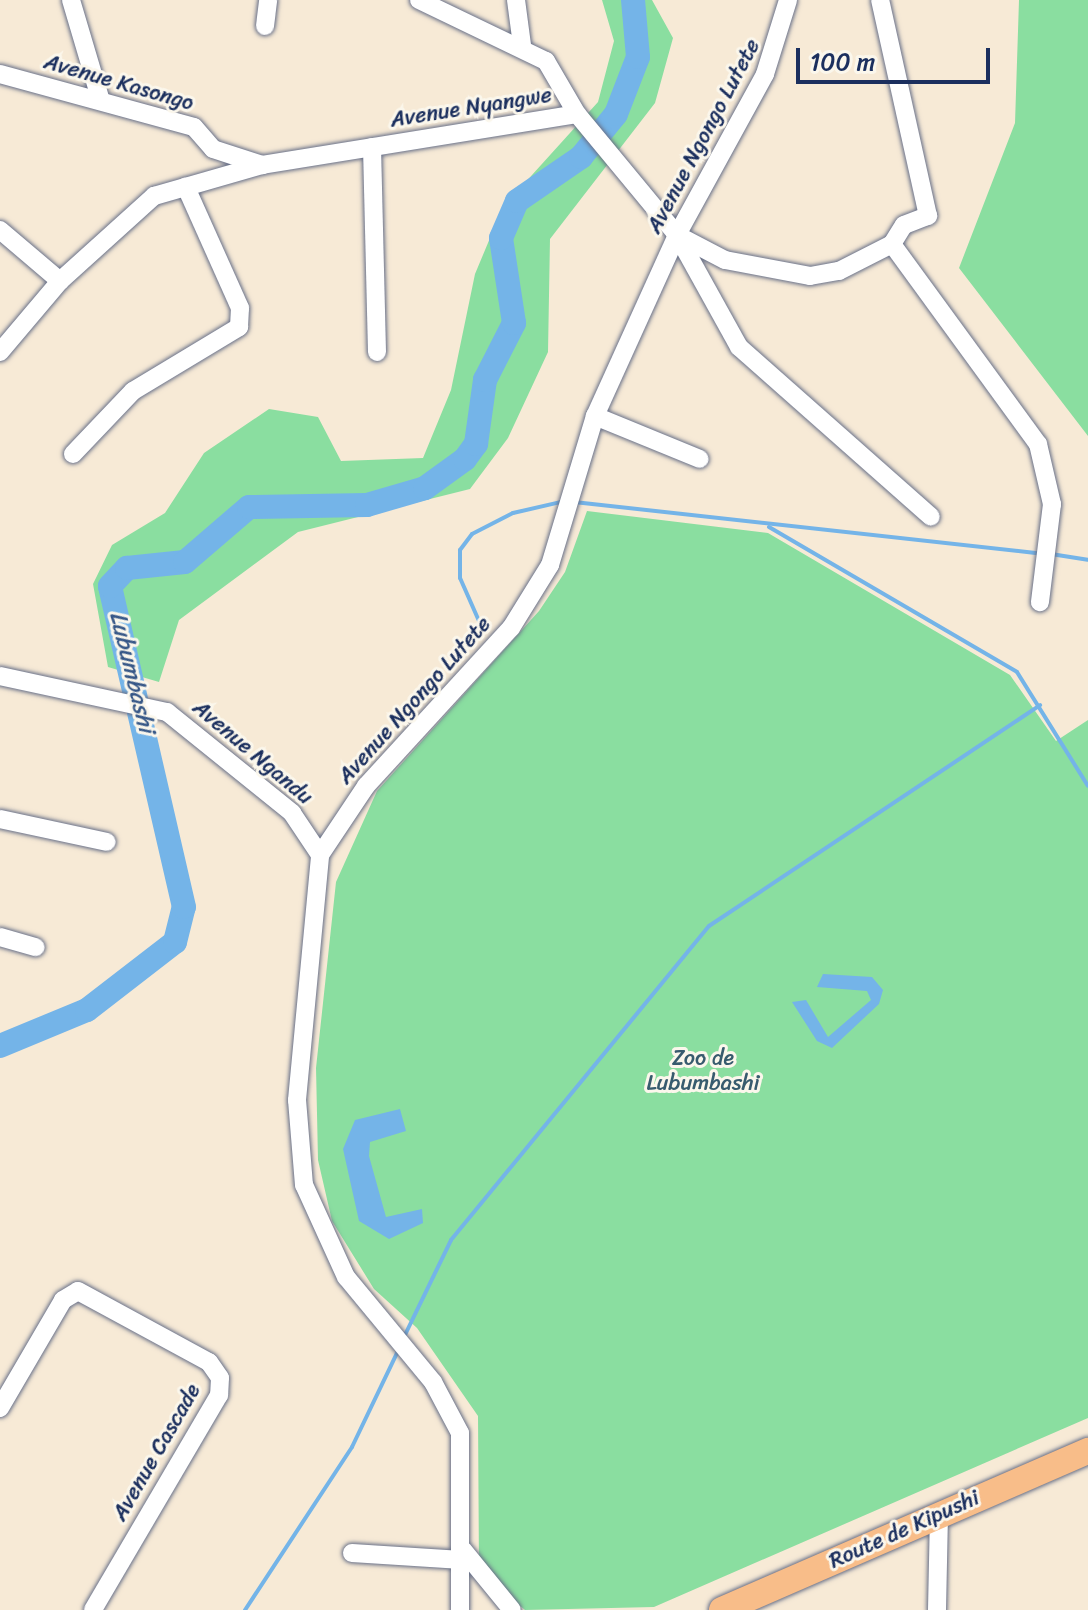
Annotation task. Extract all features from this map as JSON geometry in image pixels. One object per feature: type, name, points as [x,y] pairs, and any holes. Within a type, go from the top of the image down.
[{"type":"highway","name":"Route de Kipushi","points":[[722,1610],[939,1512],[1088,1451]]},
{"type":"street","points":[[71,0],[101,101]]},
{"type":"street","points":[[265,26],[268,0]]},
{"type":"street","points":[[419,0],[522,45],[560,75],[579,116],[677,235],[739,347],[931,517]]},
{"type":"street","points":[[516,0],[522,45]]},
{"type":"street","name":"Avenue Ngongo Lutete","points":[[460,1610],[460,1433],[411,1355],[330,1250],[297,1148],[320,855],[366,786],[511,628],[550,565],[574,502],[595,416],[677,235],[765,74],[788,0]]},
{"type":"street","points":[[677,235],[725,260],[810,276],[839,271],[892,244],[912,222],[928,213],[916,176],[880,0]]},
{"type":"street","name":"Avenue Kasongo","points":[[0,74],[194,127],[213,149],[262,165]]},
{"type":"street","name":"Avenue Nyangwe","points":[[0,352],[60,281],[128,213],[186,187],[262,165],[579,116]]},
{"type":"street","name":"Avenue Nyangwe","points":[[372,147],[377,352]]},
{"type":"street","points":[[73,454],[133,391],[239,327],[240,308],[186,187]]},
{"type":"street","points":[[0,230],[60,281]]},
{"type":"street","points":[[892,244],[1038,444],[1052,504],[1040,602]]},
{"type":"street","points":[[595,416],[700,459]]},
{"type":"street","name":"Avenue Ngandu","points":[[0,676],[121,703],[154,707],[271,794],[320,855]]},
{"type":"street","points":[[0,819],[107,842]]},
{"type":"street","points":[[0,937],[36,947]]},
{"type":"street","name":"Avenue Cascade","points":[[0,1408],[63,1300],[78,1291],[209,1362],[220,1378],[219,1395],[93,1610]]},
{"type":"street","points":[[937,1610],[939,1512]]},
{"type":"street","points":[[352,1553],[462,1554],[512,1610]]},
{"type":"green space","points":[[602,0],[652,0],[673,38],[655,103],[550,239],[548,352],[508,438],[470,489],[298,532],[179,620],[159,682],[108,667],[93,584],[112,545],[165,513],[204,453],[269,409],[318,417],[341,461],[423,458],[451,390],[475,274],[503,207],[598,102],[614,41]]},
{"type":"green space","points":[[1019,0],[1088,0],[1088,436],[959,268],[1015,123]]},
{"type":"green space","name":"Zoo de Lubumbashi","points":[[587,511],[768,533],[1010,675],[1056,741],[1088,720],[1088,1418],[654,1607],[525,1610],[479,1572],[478,1416],[417,1328],[374,1289],[332,1221],[318,1160],[316,1068],[336,882],[377,791],[539,611],[565,572]]},
{"type":"water","points":[[823,974],[872,977],[883,990],[879,1004],[832,1048],[817,1041],[792,1002],[806,1000],[828,1037],[871,1000],[867,991],[817,987]]},
{"type":"water","points":[[400,1109],[406,1131],[370,1142],[369,1156],[386,1217],[422,1209],[423,1223],[389,1239],[359,1221],[343,1149],[355,1120]]},
{"type":"waterway","name":"Lubumbashi","points":[[0,1046],[87,1010],[175,942],[184,907],[110,586],[127,568],[185,562],[249,507],[367,505],[425,488],[465,459],[476,444],[485,380],[514,323],[501,238],[517,201],[581,157],[616,114],[638,57],[633,0]]},
{"type":"waterway","points":[[479,621],[460,578],[460,550],[472,534],[513,513],[565,501]]},
{"type":"waterway","points":[[574,502],[1042,554]]},
{"type":"waterway","points":[[769,527],[1017,672],[1088,786]]},
{"type":"waterway","points":[[1051,554],[1088,560]]},
{"type":"waterway","points":[[403,1339],[451,1240],[709,926],[1040,705]]},
{"type":"waterway","points":[[245,1610],[352,1447],[398,1351]]}]
